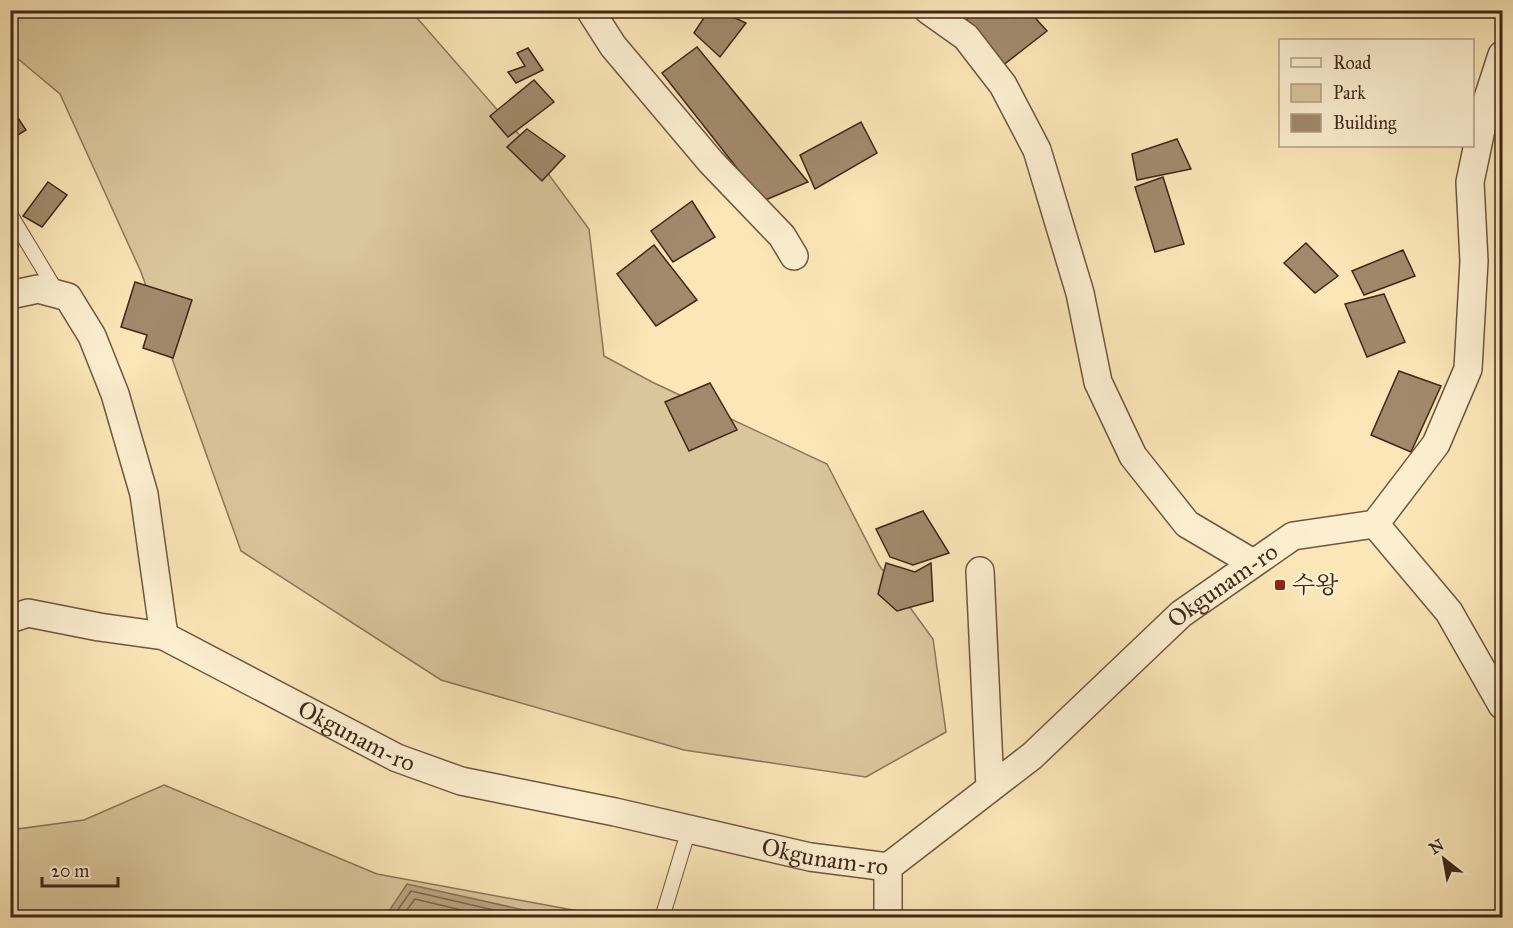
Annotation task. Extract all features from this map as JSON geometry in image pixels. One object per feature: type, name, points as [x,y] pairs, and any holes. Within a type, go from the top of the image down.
[{"type":"street","points":[[590,10],[613,46],[711,162],[783,236],[794,256]]},
{"type":"street","points":[[928,10],[966,37],[1003,85],[1037,150],[1080,293],[1098,382],[1133,456],[1187,524],[1253,563]]},
{"type":"street","points":[[1503,55],[1487,101],[1470,182],[1474,261],[1468,369],[1436,444],[1375,524],[1449,612],[1503,705]]},
{"type":"street","points":[[10,295],[38,289],[68,297],[92,336],[116,394],[144,494],[164,636]]},
{"type":"street","name":"Okgunam-ro","points":[[10,619],[28,613],[99,627],[164,636],[397,758],[461,781],[810,857],[888,867],[1032,756],[1181,614],[1253,563],[1293,536],[1375,524]]},
{"type":"street","points":[[980,570],[990,788]]},
{"type":"street","points":[[888,867],[888,918]]},
{"type":"lane","points":[[10,214],[58,294]]},
{"type":"lane","points":[[662,918],[689,829]]},
{"type":"green space","points":[[10,11],[411,11],[521,137],[589,229],[604,356],[652,382],[827,464],[879,565],[933,639],[946,732],[866,777],[684,750],[441,680],[241,551],[141,272],[60,94],[11,53]]},
{"type":"green space","points":[[164,785],[377,874],[611,917],[11,917],[10,830],[84,820]]},
{"type":"water","points":[[407,884],[551,916],[555,917],[385,917]]},
{"type":"building","points":[[709,10],[718,10],[746,23],[720,57],[694,33]]},
{"type":"building","points":[[980,10],[1028,10],[1047,31],[1002,66],[962,23]]},
{"type":"building","points":[[697,47],[808,182],[763,201],[662,73]]},
{"type":"building","points":[[528,48],[543,70],[516,83],[508,72],[525,66],[517,53]]},
{"type":"building","points":[[534,80],[554,102],[508,137],[490,116]]},
{"type":"building","points":[[10,106],[26,130],[10,140]]},
{"type":"building","points":[[861,122],[877,153],[815,189],[800,155]]},
{"type":"building","points":[[527,129],[565,156],[542,181],[507,147]]},
{"type":"building","points":[[1177,139],[1191,169],[1137,180],[1132,154]]},
{"type":"building","points":[[1163,177],[1184,244],[1155,252],[1135,187]]},
{"type":"building","points":[[48,182],[67,195],[42,227],[23,216]]},
{"type":"building","points":[[692,201],[715,237],[673,262],[651,231]]},
{"type":"building","points":[[10,242],[18,247],[10,257]]},
{"type":"building","points":[[1306,243],[1338,276],[1315,293],[1284,263]]},
{"type":"building","points":[[654,245],[697,300],[656,326],[617,274]]},
{"type":"building","points":[[1403,250],[1415,276],[1364,295],[1352,271]]},
{"type":"building","points":[[135,282],[192,300],[173,358],[143,348],[147,335],[121,327]]},
{"type":"building","points":[[1384,294],[1405,342],[1367,357],[1345,304]]},
{"type":"building","points":[[1399,371],[1441,386],[1411,452],[1371,435]]},
{"type":"building","points":[[710,383],[737,430],[689,451],[665,402]]},
{"type":"building","points":[[923,511],[949,553],[913,565],[890,557],[876,529]]},
{"type":"building","points":[[886,563],[915,572],[931,563],[933,601],[897,611],[878,594]]},
{"type":"place","name":"수왕","points":[[1280,585]]}]
